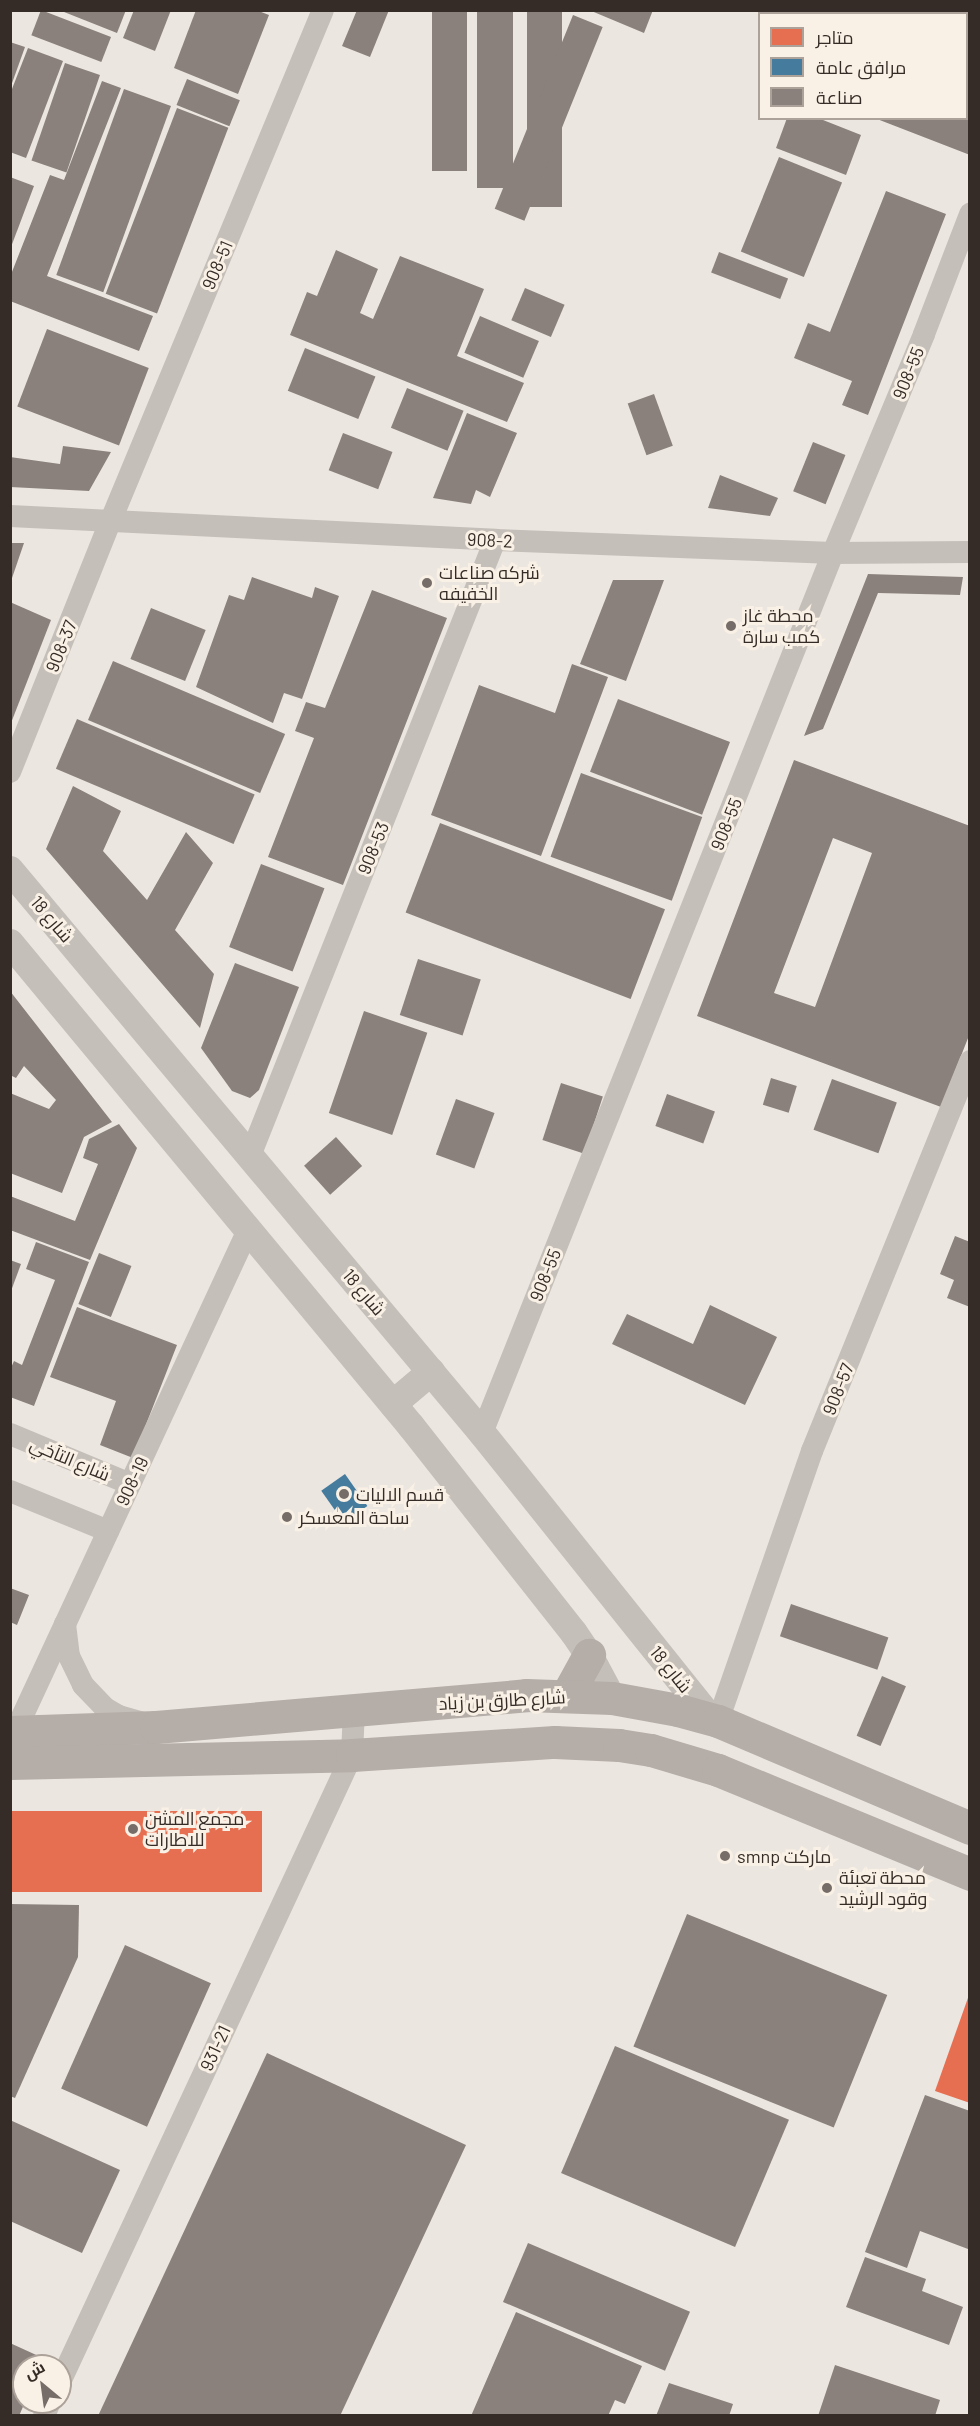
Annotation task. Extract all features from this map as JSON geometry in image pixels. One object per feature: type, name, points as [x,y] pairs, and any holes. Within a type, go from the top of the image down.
[{"type":"main road","points":[[567,1695],[590,1655]]},
{"type":"main road","name":"شارع طارق بن زياد","points":[[12,1742],[156,1727],[526,1695],[612,1698],[714,1720],[969,1828]]},
{"type":"main road","points":[[12,1742],[352,1755],[555,1742],[619,1744],[651,1750],[718,1770],[969,1874]]},
{"type":"street","name":"908-51","points":[[111,520],[323,10]]},
{"type":"street","name":"908-55","points":[[482,1433],[833,553],[924,334],[969,214]]},
{"type":"street","name":"908-2","points":[[10,516],[495,540],[833,553],[969,552]]},
{"type":"street","name":"908-37","points":[[10,772],[111,520]]},
{"type":"street","name":"908-53","points":[[250,1156],[495,540]]},
{"type":"street","name":"شارع 18","points":[[10,870],[482,1433],[714,1720]]},
{"type":"street","points":[[10,943],[393,1404],[590,1655],[612,1698]]},
{"type":"street","name":"908-57","points":[[714,1720],[812,1451],[969,1061]]},
{"type":"street","name":"908-19","points":[[12,1742],[248,1230]]},
{"type":"street","points":[[393,1404],[431,1372]]},
{"type":"street","name":"شارع التآخي","points":[[10,1434],[130,1484]]},
{"type":"street","points":[[10,1491],[108,1531]]},
{"type":"street","points":[[65,1623],[69,1656],[75,1671],[93,1698],[119,1716],[156,1727]]},
{"type":"street","name":"931-21","points":[[72,2356],[352,1755],[354,1710]]},
{"type":"building: متاجر","points":[[10,1811],[262,1811],[262,1892],[10,1892]]},
{"type":"building: متاجر","points":[[970,1995],[970,2103],[935,2091]]},
{"type":"building: مرافق عامة","points":[[345,1474],[367,1506],[344,1523],[321,1491]]},
{"type":"building: صناعة","points":[[41,10],[111,37],[101,62],[31,35]]},
{"type":"building: صناعة","points":[[59,10],[126,10],[117,33]]},
{"type":"building: صناعة","points":[[134,10],[171,10],[155,51],[123,38]]},
{"type":"building: صناعة","points":[[196,10],[256,10],[269,15],[238,94],[174,68]]},
{"type":"building: صناعة","points":[[357,10],[389,10],[370,57],[342,46]]},
{"type":"building: صناعة","points":[[432,10],[467,10],[467,171],[432,171]]},
{"type":"building: صناعة","points":[[477,10],[513,10],[513,188],[477,188]]},
{"type":"building: صناعة","points":[[527,10],[562,10],[562,207],[527,207]]},
{"type":"building: صناعة","points":[[589,10],[653,10],[644,33]]},
{"type":"building: صناعة","points":[[765,10],[784,10],[784,12],[765,12]]},
{"type":"building: صناعة","points":[[924,10],[970,10],[970,155],[880,120],[968,120],[968,12],[924,12]]},
{"type":"building: صناعة","points":[[573,15],[603,27],[524,221],[495,209]]},
{"type":"building: صناعة","points":[[10,42],[25,47],[11,86],[10,86]]},
{"type":"building: صناعة","points":[[28,48],[63,61],[26,158],[10,152],[10,94]]},
{"type":"building: صناعة","points":[[65,63],[100,75],[66,172],[31,160]]},
{"type":"building: صناعة","points":[[187,79],[240,100],[229,126],[177,105]]},
{"type":"building: صناعة","points":[[102,81],[121,88],[47,276],[153,316],[139,351],[10,301],[10,277],[50,175],[64,180]]},
{"type":"building: صناعة","points":[[124,89],[171,106],[103,292],[56,275]]},
{"type":"building: صناعة","points":[[177,108],[228,128],[157,313],[106,294]]},
{"type":"building: صناعة","points":[[786,120],[823,120],[861,135],[846,175],[776,148]]},
{"type":"building: صناعة","points":[[779,157],[842,182],[804,277],[741,252]]},
{"type":"building: صناعة","points":[[10,177],[34,186],[11,247],[10,247]]},
{"type":"building: صناعة","points":[[886,191],[946,214],[868,415],[842,405],[852,381],[794,358],[808,323],[830,332]]},
{"type":"building: صناعة","points":[[336,250],[378,269],[360,313],[373,319],[400,256],[484,289],[457,356],[524,383],[507,422],[290,335],[307,292],[317,296]]},
{"type":"building: صناعة","points":[[719,252],[788,279],[780,299],[711,273]]},
{"type":"building: صناعة","points":[[525,288],[565,305],[551,337],[511,320]]},
{"type":"building: صناعة","points":[[480,316],[539,341],[523,378],[464,353]]},
{"type":"building: صناعة","points":[[47,329],[149,368],[119,446],[17,406]]},
{"type":"building: صناعة","points":[[305,348],[375,376],[358,419],[288,391]]},
{"type":"building: صناعة","points":[[407,388],[464,411],[447,451],[391,428]]},
{"type":"building: صناعة","points":[[654,394],[673,446],[646,455],[628,404]]},
{"type":"building: صناعة","points":[[467,413],[517,433],[490,497],[476,490],[471,504],[433,498]]},
{"type":"building: صناعة","points":[[343,433],[392,452],[378,489],[329,470]]},
{"type":"building: صناعة","points":[[813,442],[845,455],[826,504],[793,491]]},
{"type":"building: صناعة","points":[[63,446],[111,452],[89,491],[10,487],[10,457],[60,464]]},
{"type":"building: صناعة","points":[[720,475],[778,498],[770,516],[708,508]]},
{"type":"building: صناعة","points":[[10,543],[24,543],[11,581],[10,581]]},
{"type":"building: صناعة","points":[[868,574],[963,577],[960,595],[878,593],[823,729],[804,736]]},
{"type":"building: صناعة","points":[[252,577],[312,598],[315,587],[339,596],[302,699],[284,693],[273,723],[196,687],[229,595],[244,600]]},
{"type":"building: صناعة","points":[[613,580],[664,580],[626,681],[580,664]]},
{"type":"building: صناعة","points":[[372,590],[447,618],[343,885],[268,857],[314,738],[295,731],[306,702],[325,708]]},
{"type":"building: صناعة","points":[[10,602],[51,620],[11,723],[10,723]]},
{"type":"building: صناعة","points":[[151,608],[206,630],[185,681],[130,659]]},
{"type":"building: صناعة","points":[[113,661],[285,734],[260,793],[88,720]]},
{"type":"building: صناعة","points":[[572,664],[608,677],[541,856],[431,815],[479,685],[555,713]]},
{"type":"building: صناعة","points":[[618,699],[730,742],[702,815],[590,772]]},
{"type":"building: صناعة","points":[[77,719],[255,794],[234,844],[56,769]]},
{"type":"building: صناعة","points":[[794,760],[970,826],[970,1033],[941,1107],[697,1016]],"holes":[[[833,838],[872,853],[815,1007],[774,993]]]},
{"type":"building: صناعة","points":[[581,773],[702,817],[672,901],[551,857]]},
{"type":"building: صناعة","points":[[73,786],[121,811],[103,851],[147,900],[186,832],[213,863],[175,930],[214,974],[200,1028],[46,849]]},
{"type":"building: صناعة","points":[[440,823],[665,909],[631,999],[406,913]]},
{"type":"building: صناعة","points":[[261,864],[324,888],[293,971],[229,947]]},
{"type":"building: صناعة","points":[[418,959],[481,979],[463,1036],[400,1015]]},
{"type":"building: صناعة","points":[[235,963],[299,987],[259,1090],[250,1098],[232,1091],[201,1048]]},
{"type":"building: صناعة","points":[[10,991],[112,1122],[84,1137],[62,1193],[10,1173],[10,1093],[49,1109],[56,1100],[24,1066],[16,1078],[10,1075]]},
{"type":"building: صناعة","points":[[364,1011],[427,1033],[392,1135],[329,1113]]},
{"type":"building: صناعة","points":[[771,1078],[797,1086],[789,1113],[763,1105]]},
{"type":"building: صناعة","points":[[832,1079],[897,1103],[878,1153],[814,1130]]},
{"type":"building: صناعة","points":[[561,1083],[603,1097],[584,1154],[542,1140]]},
{"type":"building: صناعة","points":[[667,1094],[715,1111],[703,1143],[655,1126]]},
{"type":"building: صناعة","points":[[456,1099],[495,1113],[474,1168],[436,1154]]},
{"type":"building: صناعة","points":[[119,1124],[137,1148],[90,1260],[10,1230],[10,1196],[75,1221],[98,1164],[83,1158],[89,1139]]},
{"type":"building: صناعة","points":[[336,1137],[362,1166],[330,1195],[304,1166]]},
{"type":"building: صناعة","points":[[955,1236],[970,1242],[970,1307],[947,1298],[954,1280],[940,1274]]},
{"type":"building: صناعة","points":[[36,1242],[89,1262],[34,1406],[10,1397],[10,1370],[14,1361],[22,1365],[55,1280],[26,1269]]},
{"type":"building: صناعة","points":[[99,1253],[131,1266],[111,1317],[78,1304]]},
{"type":"building: صناعة","points":[[10,1260],[21,1264],[11,1291],[10,1291]]},
{"type":"building: صناعة","points":[[710,1305],[777,1337],[745,1405],[612,1344],[627,1314],[693,1344]]},
{"type":"building: صناعة","points":[[77,1307],[177,1345],[133,1458],[100,1445],[116,1401],[50,1377]]},
{"type":"building: صناعة","points":[[10,1588],[29,1595],[17,1625],[10,1622]]},
{"type":"building: صناعة","points":[[791,1604],[888,1638],[877,1670],[780,1636]]},
{"type":"building: صناعة","points":[[882,1676],[906,1686],[881,1746],[857,1736]]},
{"type":"building: صناعة","points":[[10,1904],[79,1905],[78,1957],[15,2098],[10,2096]]},
{"type":"building: صناعة","points":[[687,1914],[887,1995],[834,2128],[633,2047]]},
{"type":"building: صناعة","points":[[125,1945],[211,1983],[147,2127],[61,2088]]},
{"type":"building: صناعة","points":[[615,2046],[789,2120],[735,2247],[561,2173]]},
{"type":"building: صناعة","points":[[267,2053],[466,2145],[340,2416],[98,2416]]},
{"type":"building: صناعة","points":[[925,2095],[970,2111],[970,2244],[968,2249],[920,2231],[907,2268],[865,2252]]},
{"type":"building: صناعة","points":[[10,2120],[120,2170],[82,2253],[10,2221]]},
{"type":"building: صناعة","points":[[528,2243],[690,2312],[665,2371],[503,2302]]},
{"type":"building: صناعة","points":[[865,2257],[926,2279],[922,2291],[963,2307],[949,2345],[846,2307]]},
{"type":"building: صناعة","points":[[516,2312],[642,2366],[625,2404],[615,2400],[608,2416],[471,2416]]},
{"type":"building: صناعة","points":[[10,2343],[34,2354],[12,2354],[12,2414],[20,2414],[10,2416]]},
{"type":"building: صناعة","points":[[835,2365],[940,2400],[935,2416],[818,2416]]},
{"type":"building: صناعة","points":[[669,2383],[733,2404],[729,2416],[656,2416]]},
{"type":"place","name":"شركه صناعات الخفيفه","points":[[427,583]]},
{"type":"place","name":"محطة غاز كمب سارة","points":[[731,626]]},
{"type":"place","name":"قسم الاليات","points":[[344,1494]]},
{"type":"place","name":"ساحة المعسكر","points":[[287,1517]]},
{"type":"place","name":"مجمع المشن للاطارات","points":[[133,1829]]},
{"type":"place","name":"smnp ماركت","points":[[725,1856]]},
{"type":"place","name":"محطة تعبئة وقود الرشيد","points":[[827,1888]]}]
